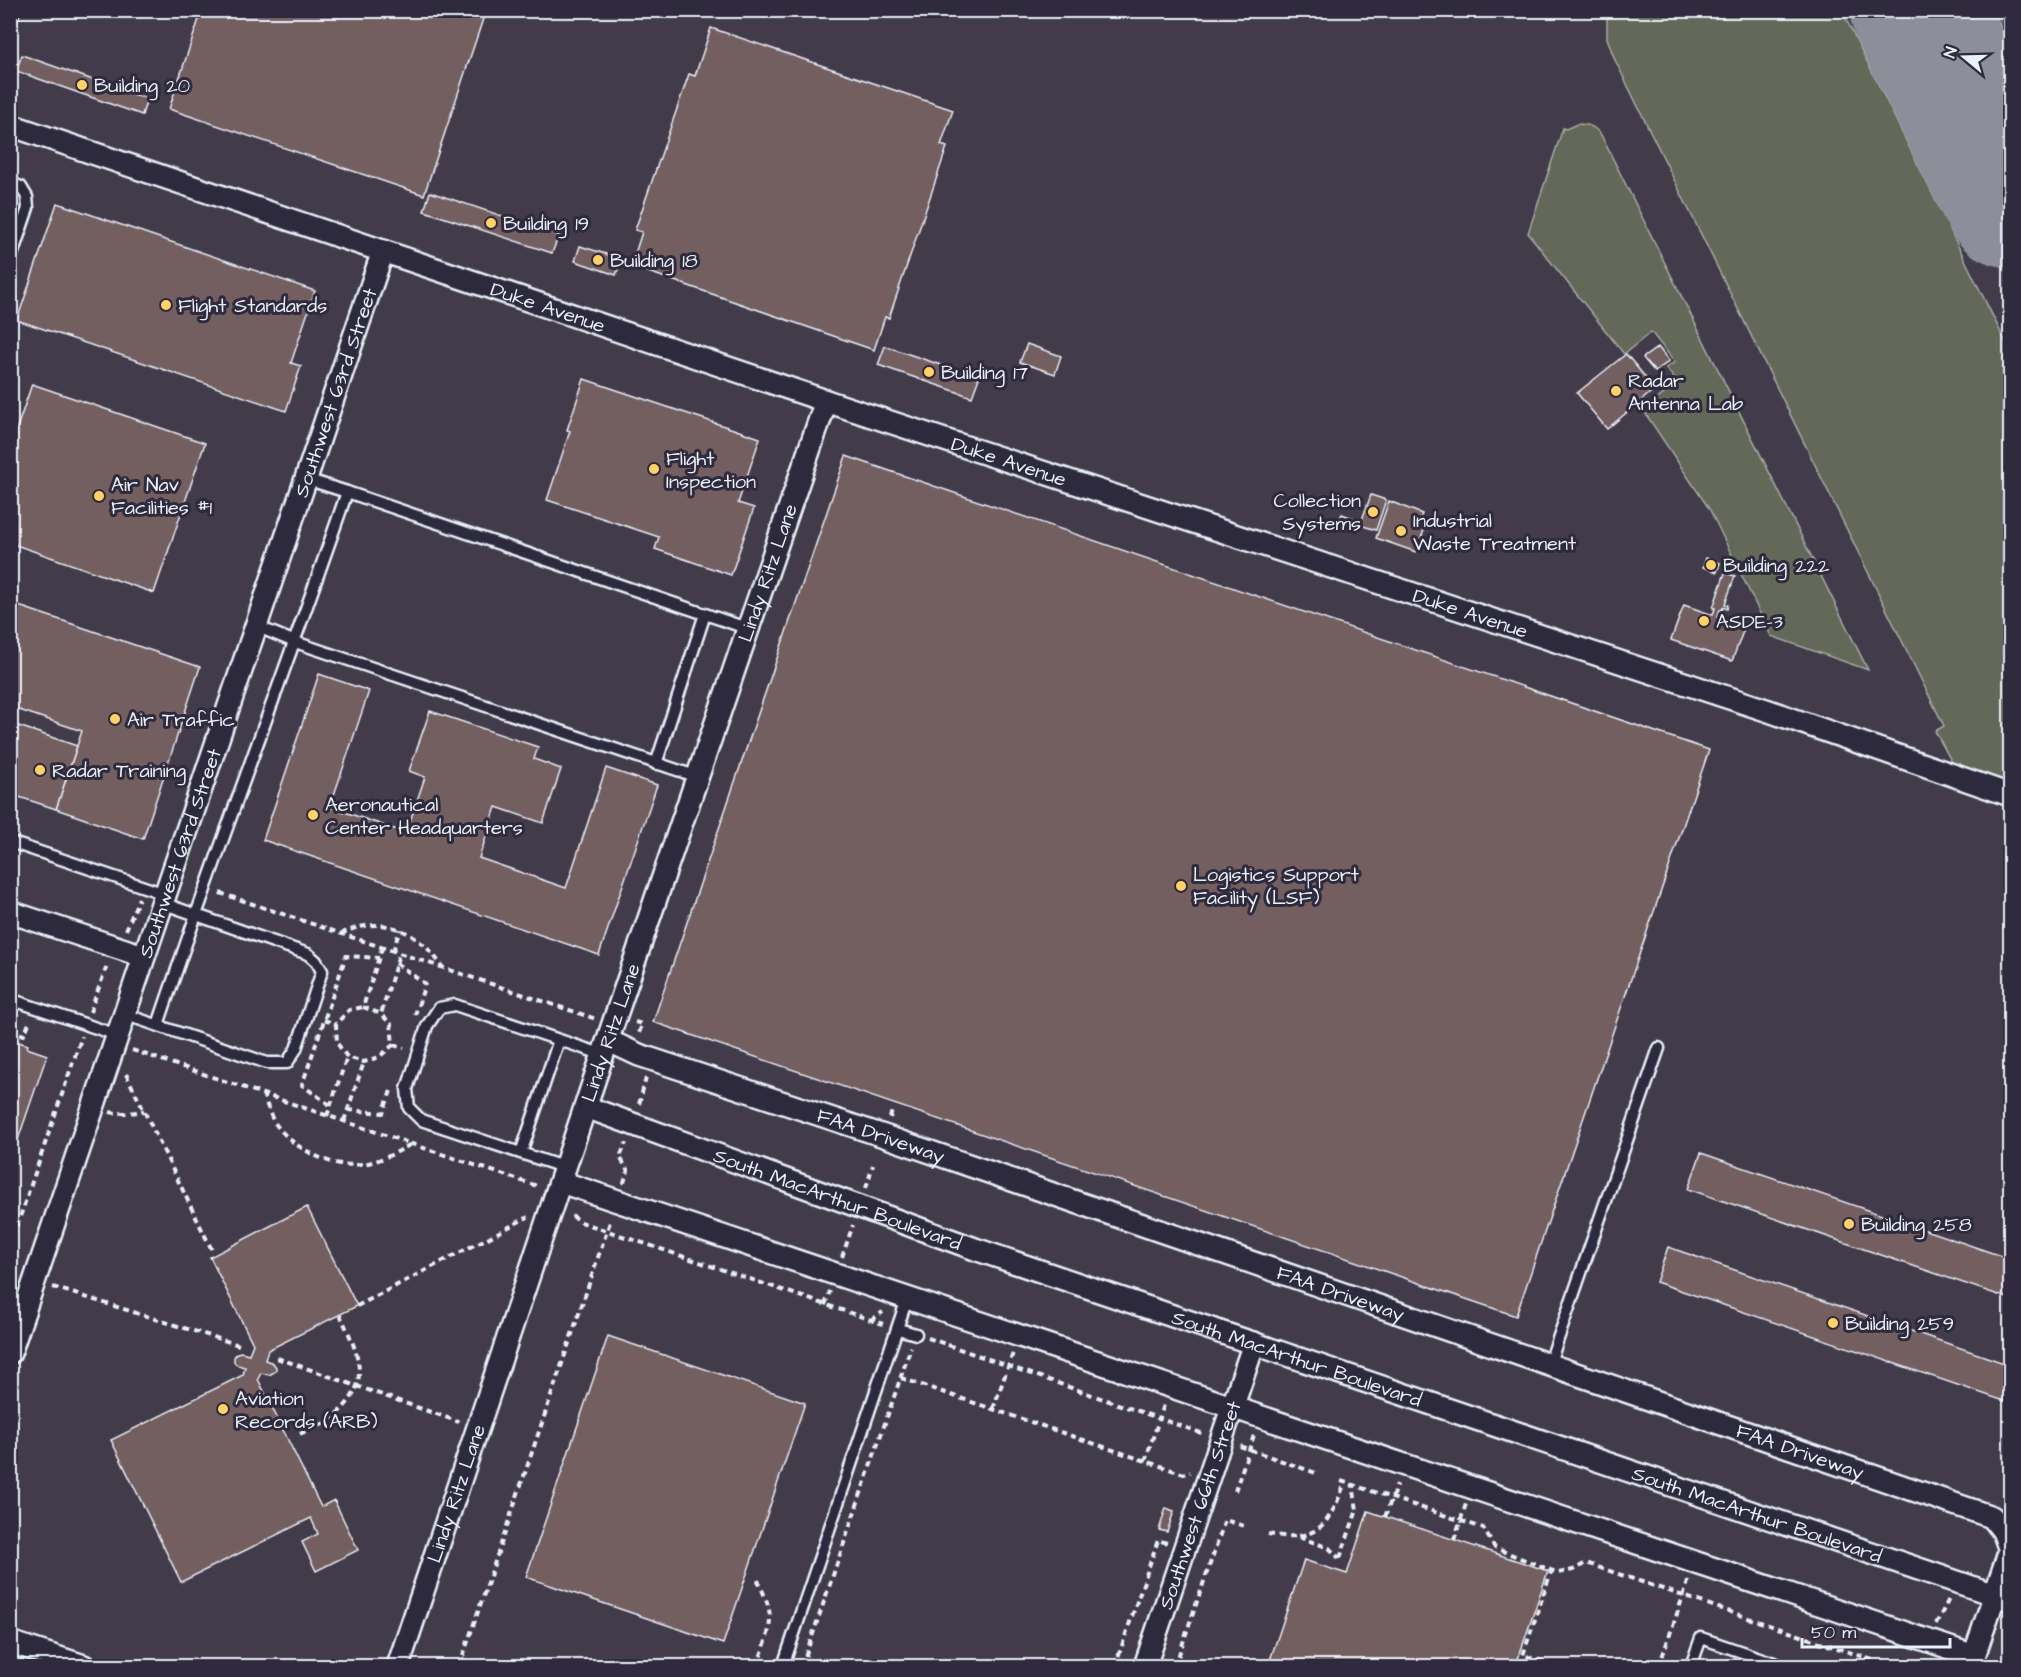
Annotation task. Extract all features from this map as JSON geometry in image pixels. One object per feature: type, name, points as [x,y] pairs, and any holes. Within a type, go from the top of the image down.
[{"type":"street","name":"Duke Avenue","points":[[10,125],[826,401],[1758,708],[2010,795]]},
{"type":"street","name":"Southwest 63rd Street","points":[[10,1353],[117,1035],[132,1017],[157,895],[256,626],[383,251]]},
{"type":"street","name":"Lindy Ritz Lane","points":[[398,1666],[559,1171],[586,1107],[826,401]]},
{"type":"street","points":[[10,912],[143,956]]},
{"type":"street","name":"FAA Driveway","points":[[606,1048],[639,1055],[884,1136],[1992,1517],[2003,1531],[2010,1550],[2003,1598],[1973,1661]]},
{"type":"street","name":"South MacArthur Boulevard","points":[[586,1107],[975,1249],[2003,1598]]},
{"type":"street","points":[[559,1171],[907,1299],[1232,1407],[1973,1661]]},
{"type":"street","name":"Southwest 66th Street","points":[[1145,1666],[1254,1343]]},
{"type":"street","points":[[12,1646],[84,1666]]},
{"type":"lane","points":[[10,22],[14,10]]},
{"type":"lane","points":[[10,183],[21,187],[27,197],[28,208],[10,261]]},
{"type":"lane","points":[[306,479],[749,629]]},
{"type":"lane","points":[[158,1025],[195,914],[295,642],[347,492]]},
{"type":"lane","points":[[656,764],[705,614]]},
{"type":"lane","points":[[256,626],[295,642],[698,777]]},
{"type":"lane","points":[[10,842],[157,895],[195,914],[308,954],[322,971],[296,1049],[287,1063],[267,1063],[132,1017]]},
{"type":"lane","points":[[10,999],[117,1035]]},
{"type":"lane","points":[[559,1171],[520,1153],[421,1120],[409,1108],[407,1089],[427,1026],[439,1008],[455,1005],[559,1040],[606,1048]]},
{"type":"lane","points":[[520,1153],[559,1040]]},
{"type":"lane","points":[[1549,1365],[1659,1048]]},
{"type":"lane","points":[[783,1666],[907,1299]]},
{"type":"lane","points":[[897,1329],[916,1334]]},
{"type":"lane","points":[[1691,1666],[1701,1638],[1783,1666]]},
{"type":"path","points":[[206,888],[601,1021]]},
{"type":"path","points":[[10,1246],[106,966],[128,927],[134,909],[157,895]]},
{"type":"path","points":[[341,934],[355,927],[375,925],[399,929],[418,938],[433,953],[443,968]]},
{"type":"path","points":[[393,951],[399,929]]},
{"type":"path","points":[[363,1007],[382,948]]},
{"type":"path","points":[[381,1014],[399,954]]},
{"type":"path","points":[[330,1105],[302,1085],[346,956],[379,958]]},
{"type":"path","points":[[396,963],[425,984],[415,1016]]},
{"type":"path","points":[[336,1024],[350,1011],[363,1007],[381,1014],[391,1024],[393,1045]]},
{"type":"path","points":[[132,1017],[131,1049],[543,1188],[559,1171]]},
{"type":"path","points":[[324,1020],[336,1024]]},
{"type":"path","points":[[635,1022],[642,1024],[638,1036]]},
{"type":"path","points":[[336,1024],[337,1043],[347,1057],[364,1062],[379,1057],[393,1045]]},
{"type":"path","points":[[393,1045],[404,1048],[408,1038]]},
{"type":"path","points":[[327,1116],[347,1057]]},
{"type":"path","points":[[344,1121],[364,1062]]},
{"type":"path","points":[[125,1071],[212,1250]]},
{"type":"path","points":[[639,1104],[646,1078]]},
{"type":"path","points":[[348,1110],[384,1113],[394,1081]]},
{"type":"path","points":[[263,1094],[272,1119],[283,1133],[300,1147],[323,1160],[349,1166],[368,1164],[392,1156],[411,1144]]},
{"type":"path","points":[[109,1112],[137,1113],[144,1110]]},
{"type":"path","points":[[624,1182],[628,1171],[620,1157],[626,1143]]},
{"type":"path","points":[[866,1188],[873,1165]]},
{"type":"path","points":[[357,1306],[534,1214]]},
{"type":"path","points":[[572,1215],[578,1221],[883,1324]]},
{"type":"path","points":[[841,1258],[854,1220]]},
{"type":"path","points":[[463,1656],[607,1231]]},
{"type":"path","points":[[52,1287],[239,1345]]},
{"type":"path","points":[[872,1320],[883,1312]]},
{"type":"path","points":[[300,1434],[329,1420],[346,1405],[358,1387],[359,1366],[354,1344],[340,1315]]},
{"type":"path","points":[[802,1666],[916,1334],[1319,1474]]},
{"type":"path","points":[[993,1409],[1015,1348]]},
{"type":"path","points":[[277,1358],[463,1423]]},
{"type":"path","points":[[901,1378],[1184,1474],[1195,1468]]},
{"type":"path","points":[[1145,1461],[1166,1399]]},
{"type":"path","points":[[1234,1491],[1255,1431]]},
{"type":"path","points":[[1386,1517],[1398,1480]]},
{"type":"path","points":[[1268,1534],[1290,1538],[1319,1529],[1328,1521],[1334,1510],[1343,1482],[1484,1528],[1495,1548],[1558,1573],[1586,1563],[1890,1666]]},
{"type":"path","points":[[1297,1537],[1329,1548],[1340,1558],[1357,1510],[1353,1485]]},
{"type":"path","points":[[1455,1540],[1467,1500]]},
{"type":"path","points":[[1175,1666],[1225,1520],[1244,1526]]},
{"type":"path","points":[[1216,1527],[1222,1529]]},
{"type":"path","points":[[1115,1666],[1158,1540],[1168,1543],[1172,1533]]},
{"type":"path","points":[[1552,1569],[1523,1655],[1556,1666]]},
{"type":"path","points":[[757,1578],[769,1609],[770,1618],[757,1666]]},
{"type":"path","points":[[1659,1666],[1690,1578]]},
{"type":"path","points":[[1934,1627],[1952,1594]]},
{"type":"shaded area","points":[[11,11],[2010,11],[2010,1666],[11,1666]]},
{"type":"green space","points":[[1607,11],[1842,11],[2010,351],[2010,796],[1961,779],[1935,731],[1944,726],[1615,60],[1607,38]]},
{"type":"green space","points":[[1993,11],[2010,11],[2010,47]]},
{"type":"green space","points":[[1577,124],[1590,126],[1601,135],[1868,670],[1771,636],[1710,510],[1643,410],[1678,383],[1666,368],[1675,362],[1651,332],[1624,354],[1528,233],[1563,128]]},
{"type":"building","points":[[202,10],[486,10],[424,195],[169,109]]},
{"type":"building","points":[[711,28],[953,110],[941,145],[947,147],[889,318],[885,317],[874,350],[631,266],[642,232],[635,230],[689,74],[695,76]]},
{"type":"building","name":"Building 20","points":[[22,55],[147,99],[142,115],[16,71]]},
{"type":"building","name":"Building 19","points":[[430,192],[559,235],[552,253],[424,211]]},
{"type":"building","name":"Flight Standards","points":[[57,203],[315,291],[291,363],[301,366],[286,411],[17,320]]},
{"type":"building","name":"Building 18","points":[[580,246],[622,259],[616,275],[575,261]]},
{"type":"building","points":[[1027,344],[1061,356],[1055,374],[1020,362]]},
{"type":"building","name":"Building 17","points":[[885,346],[979,378],[972,397],[878,365]]},
{"type":"building","points":[[1658,347],[1669,361],[1655,372],[1643,358]]},
{"type":"building","name":"Radar Antenna Lab","points":[[1626,354],[1655,389],[1607,429],[1577,393]]},
{"type":"building","name":"Flight Inspection","points":[[584,379],[760,438],[738,503],[754,508],[731,575],[655,549],[659,537],[547,500],[570,431],[567,430]]},
{"type":"building","name":"Air Nav Facilities #1","points":[[32,384],[205,443],[154,593],[10,543],[10,448]]},
{"type":"building","name":"Logistics Support Facility (LSF)","points":[[846,456],[1709,750],[1516,1316],[653,1022]]},
{"type":"building","name":"Collection Systems","points":[[1371,495],[1386,500],[1376,530],[1360,525]]},
{"type":"building","name":"Industrial Waste Treatment","points":[[1389,501],[1422,514],[1419,522],[1426,525],[1416,552],[1376,538]]},
{"type":"building","points":[[1342,514],[1356,519],[1354,526],[1339,521]]},
{"type":"building","name":"Building 222","points":[[1706,558],[1720,563],[1717,572],[1703,567]]},
{"type":"building","name":"ASDE-3","points":[[1725,573],[1735,576],[1725,604],[1728,605],[1727,609],[1723,607],[1717,617],[1745,626],[1732,661],[1671,640],[1684,605],[1713,615],[1715,608],[1713,608]]},
{"type":"building","name":"Air Traffic","points":[[10,603],[200,667],[143,839],[56,809],[82,731],[10,707]]},
{"type":"building","name":"Aeronautical Center Headquarters","points":[[319,674],[369,691],[330,807],[406,833],[425,777],[409,771],[430,711],[538,747],[534,759],[561,769],[543,823],[496,807],[479,858],[566,888],[606,768],[657,785],[599,955],[263,840]]},
{"type":"building","name":"Radar Training","points":[[10,723],[77,746],[56,809],[10,794]]},
{"type":"building","points":[[10,1039],[47,1055],[10,1163]]},
{"type":"building","name":"Building 258","points":[[1701,1153],[2010,1259],[2010,1299],[1688,1189]]},
{"type":"building","name":"Aviation Records (ARB)","points":[[307,1207],[357,1306],[268,1350],[265,1360],[273,1363],[276,1371],[269,1375],[261,1373],[258,1379],[321,1507],[334,1500],[358,1550],[316,1571],[302,1542],[318,1534],[311,1518],[181,1582],[111,1440],[243,1375],[245,1367],[237,1365],[234,1357],[241,1352],[249,1354],[253,1344],[210,1257]]},
{"type":"building","name":"Building 259","points":[[1668,1247],[2010,1365],[2010,1403],[1656,1282]]},
{"type":"building","points":[[608,1336],[805,1403],[723,1644],[526,1577]]},
{"type":"building","points":[[1166,1508],[1174,1511],[1167,1532],[1159,1530]]},
{"type":"building","points":[[1368,1511],[1548,1571],[1517,1662],[1529,1666],[1268,1666],[1304,1560],[1347,1574]]},
{"type":"building","points":[[337,1660],[341,1666],[323,1666]]},
{"type":"building","points":[[1728,1662],[1742,1666],[1726,1666]]},
{"type":"runway","points":[[1917,10],[2010,200]]},
{"type":"place","name":"Building 20","points":[[82,85]]},
{"type":"place","name":"Building 19","points":[[491,223]]},
{"type":"place","name":"Building 18","points":[[598,260]]},
{"type":"place","name":"Flight Standards","points":[[166,305]]},
{"type":"place","name":"Building 17","points":[[929,372]]},
{"type":"place","name":"Radar Antenna Lab","points":[[1616,391]]},
{"type":"place","name":"Flight Inspection","points":[[654,469]]},
{"type":"place","name":"Air Nav Facilities #1","points":[[99,496]]},
{"type":"place","name":"Collection Systems","points":[[1373,512]]},
{"type":"place","name":"Industrial Waste Treatment","points":[[1401,531]]},
{"type":"place","name":"Building 222","points":[[1711,565]]},
{"type":"place","name":"ASDE-3","points":[[1704,621]]},
{"type":"place","name":"Air Traffic","points":[[115,719]]},
{"type":"place","name":"Radar Training","points":[[40,770]]},
{"type":"place","name":"Aeronautical Center Headquarters","points":[[313,815]]},
{"type":"place","name":"Logistics Support Facility (LSF)","points":[[1181,886]]},
{"type":"place","name":"Building 258","points":[[1849,1224]]},
{"type":"place","name":"Building 259","points":[[1833,1323]]},
{"type":"place","name":"Aviation Records (ARB)","points":[[223,1409]]}]
